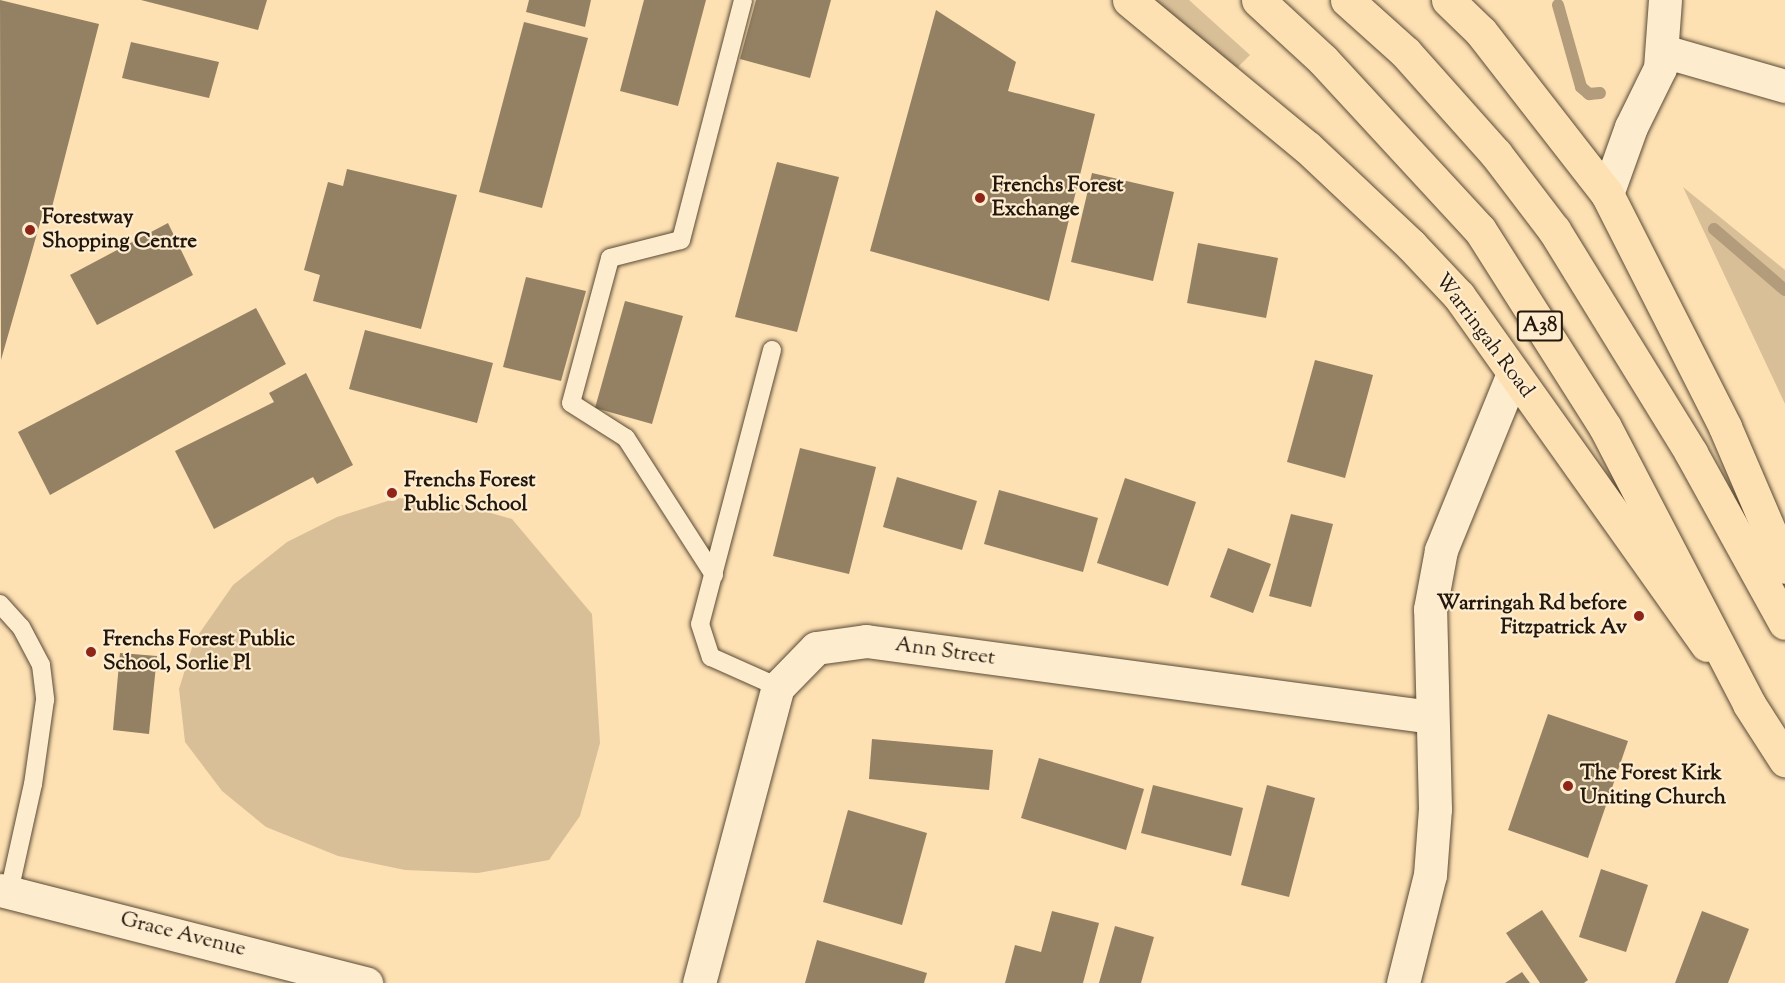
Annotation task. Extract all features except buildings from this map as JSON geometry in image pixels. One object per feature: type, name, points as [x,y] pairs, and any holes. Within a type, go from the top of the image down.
[{"type":"main road","name":"Warringah Road","points":[[1129,0],[1307,147],[1412,245],[1459,296],[1749,704],[1785,760]]},
{"type":"main road","name":"Warringah Road","points":[[1258,0],[1323,60],[1479,230],[1605,428],[1749,704]]},
{"type":"main road","points":[[1347,0],[1406,53],[1496,154],[1554,230],[1691,453],[1785,623]]},
{"type":"main road","points":[[1448,0],[1481,32],[1607,194],[1725,427],[1785,567]]},
{"type":"street","points":[[1607,194],[1631,127],[1662,59],[1665,0]]},
{"type":"street","points":[[1662,59],[1785,86]]},
{"type":"street","points":[[1403,983],[1430,875],[1435,809],[1430,609],[1441,550],[1513,374]]},
{"type":"street","name":"Ann Street","points":[[699,983],[778,687],[816,648],[866,641],[1432,717]]},
{"type":"street","name":"Grace Avenue","points":[[4,891],[366,983]]},
{"type":"lane","points":[[714,575],[626,438],[571,404],[610,258],[681,240],[743,0]]},
{"type":"lane","points":[[771,350],[700,624],[711,657],[778,687]]},
{"type":"lane","points":[[0,604],[21,627],[41,665],[45,700],[33,784],[4,891]]},
{"type":"shaded area","points":[[1153,0],[1189,0],[1250,55],[1236,69]]},
{"type":"shaded area","points":[[1683,187],[1785,270],[1785,404]]},
{"type":"shaded area","points":[[397,498],[456,503],[512,519],[592,614],[600,743],[580,816],[549,860],[478,873],[405,870],[338,856],[266,827],[222,791],[185,742],[179,689],[194,641],[233,585],[287,542],[337,517]]},
{"type":"waterway","points":[[1558,5],[1581,87],[1589,94],[1600,93]]},
{"type":"waterway","points":[[1714,229],[1785,290]]},
{"type":"place","name":"Frenchs Forest Exchange","points":[[980,198]]},
{"type":"place","name":"Forestway Shopping Centre","points":[[30,230]]},
{"type":"place","name":"Frenchs Forest Public School","points":[[392,493]]},
{"type":"place","name":"Warringah Rd before Fitzpatrick Av","points":[[1639,616]]},
{"type":"place","name":"Frenchs Forest Public School, Sorlie Pl","points":[[91,652]]},
{"type":"place","name":"The Forest Kirk Uniting Church","points":[[1568,786]]}]
